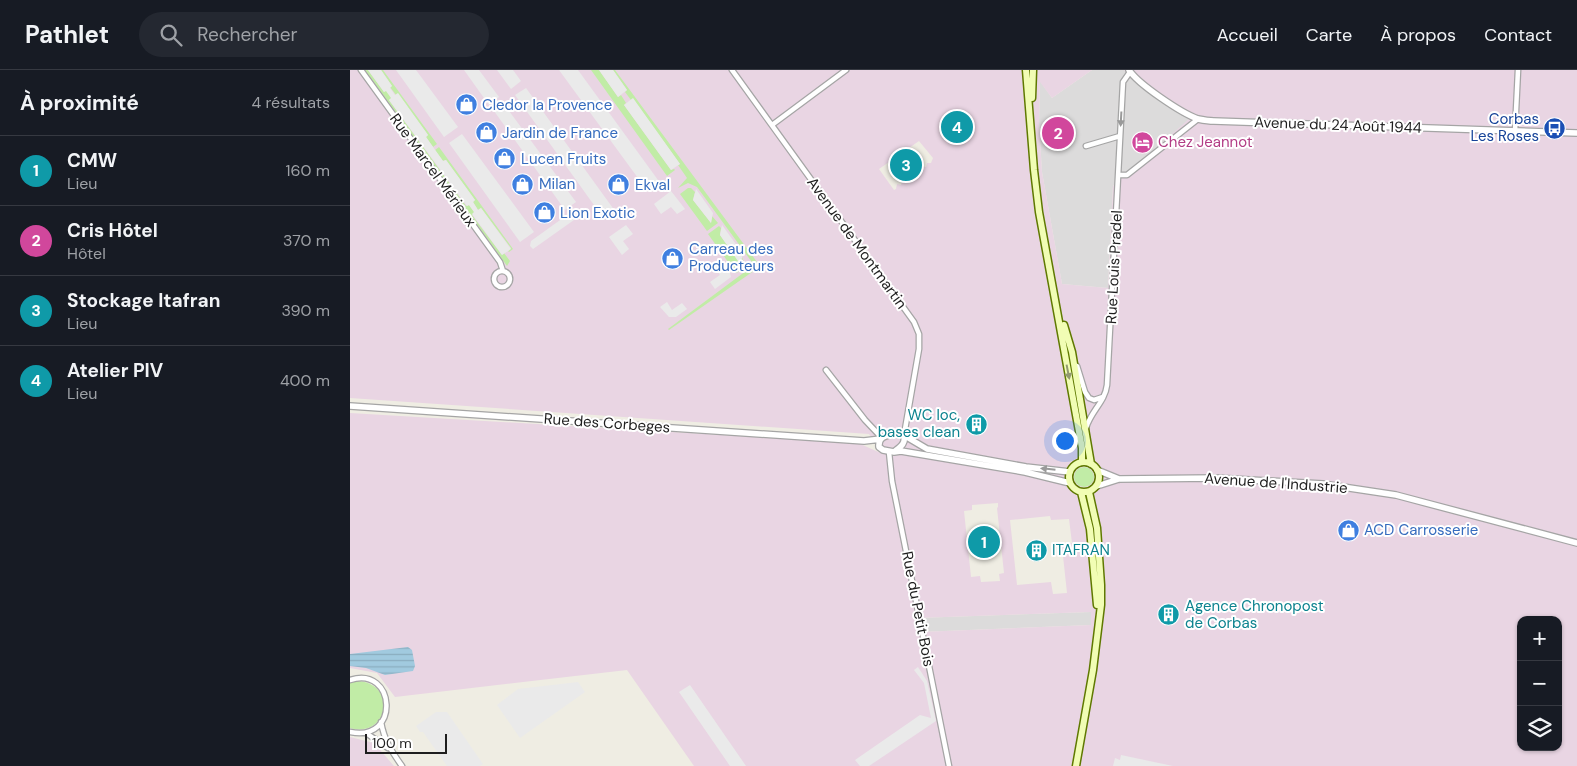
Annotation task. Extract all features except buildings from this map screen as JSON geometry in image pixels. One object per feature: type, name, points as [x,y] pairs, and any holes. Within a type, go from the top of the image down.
[{"type":"main road","points":[[1026,70],[1034,170],[1058,307],[1064,354],[1082,448],[1082,462]]},
{"type":"main road","points":[[1031,115],[1033,70]]},
{"type":"main road","points":[[1058,307],[1072,352],[1091,464]]},
{"type":"main road","points":[[1082,462],[1091,464],[1097,470],[1100,478],[1097,486],[1089,492],[1081,492],[1070,483],[1070,472],[1075,465],[1082,462]]},
{"type":"main road","points":[[1081,492],[1090,529],[1099,616]]},
{"type":"main road","points":[[1076,766],[1094,670],[1101,584],[1097,528],[1089,492]]},
{"type":"street","name":"Rue Marcel Mérieux","points":[[361,70],[500,262],[502,271]]},
{"type":"street","name":"Avenue de Montmartin","points":[[732,70],[914,322],[919,334],[919,348],[904,436]]},
{"type":"street","points":[[772,125],[846,70]]},
{"type":"street","points":[[1515,131],[1518,70]]},
{"type":"street","points":[[1119,175],[1127,175],[1198,119],[1140,82],[1130,71]]},
{"type":"street","name":"Rue Louis Pradel","points":[[1086,431],[1088,420],[1104,397],[1107,385],[1123,82],[1130,71]]},
{"type":"street","name":"Avenue du 24 Août 1944","points":[[1198,119],[1577,133]]},
{"type":"street","points":[[1086,146],[1120,136]]},
{"type":"street","points":[[1072,352],[1087,396],[1094,400],[1104,397]]},
{"type":"street","points":[[826,370],[881,438],[879,447]]},
{"type":"street","name":"Rue des Corbeges","points":[[350,406],[864,441],[893,434],[904,436]]},
{"type":"street","points":[[891,452],[905,441],[904,436]]},
{"type":"street","points":[[904,436],[927,449],[1026,467],[1070,472]]},
{"type":"street","name":"Rue des Corbeges","points":[[864,441],[891,452]]},
{"type":"street","points":[[891,452],[902,451],[1070,483]]},
{"type":"street","name":"Rue du Petit Bois","points":[[891,452],[892,481],[949,766]]},
{"type":"street","name":"Avenue de l'Industrie","points":[[1097,470],[1119,479]]},
{"type":"street","name":"Avenue de l'Industrie","points":[[1097,486],[1119,479],[1215,478],[1323,484],[1396,495],[1577,543]]},
{"type":"street","points":[[350,732],[366,733],[375,729],[385,717],[387,704],[383,691],[374,682],[362,678],[352,678]]},
{"type":"street","points":[[382,722],[383,734],[389,748],[402,766]]},
{"type":"street","points":[[366,733],[389,748]]},
{"type":"shaded area","points":[[350,70],[1092,70],[1052,98],[1040,82],[1039,124],[1042,172],[1062,284],[1108,288],[1113,186],[1189,119],[1133,80],[1124,70],[1577,70],[1577,766],[694,766],[627,670],[395,697],[377,673],[350,668],[350,413],[858,443],[883,454],[869,434],[350,398]],"holes":[[[919,141],[933,158],[931,163],[927,163],[926,167],[922,166],[921,170],[917,170],[916,174],[912,173],[911,177],[907,177],[906,181],[902,181],[901,185],[897,184],[894,190],[879,169]],[[998,503],[1004,573],[999,574],[1000,581],[981,582],[980,576],[971,577],[964,511],[972,510],[972,505]],[[1050,516],[1051,520],[1069,519],[1072,543],[1059,544],[1060,556],[1063,556],[1067,593],[1053,594],[1051,582],[1017,585],[1010,520]],[[1091,612],[1091,625],[920,632],[917,618]]]},
{"type":"shaded area","points":[[368,70],[381,70],[392,86],[390,88],[395,95],[398,93],[428,135],[426,137],[443,161],[446,160],[475,200],[473,202],[478,210],[481,208],[511,249],[502,255],[472,214],[474,212],[469,205],[467,206],[389,100],[391,98],[386,91],[384,92]]},
{"type":"shaded area","points":[[396,70],[416,70],[458,127],[444,137]]},
{"type":"shaded area","points":[[464,70],[479,70],[499,97],[489,105]]},
{"type":"shaded area","points":[[497,70],[513,70],[521,81],[511,89]]},
{"type":"shaded area","points":[[559,70],[578,70],[658,180],[646,189]]},
{"type":"shaded area","points":[[599,70],[613,70],[627,90],[618,97]]},
{"type":"shaded area","points":[[1092,70],[1124,70],[1133,80],[1190,119],[1113,186],[1108,288],[1062,284],[1042,172],[1039,124],[1040,81],[1052,98]]},
{"type":"shaded area","points":[[526,88],[615,211],[604,219],[515,95]]},
{"type":"shaded area","points":[[633,98],[680,164],[671,170],[624,105]]},
{"type":"shaded area","points":[[504,104],[576,202],[565,210],[494,111]]},
{"type":"shaded area","points":[[462,134],[534,232],[520,242],[449,143]]},
{"type":"shaded area","points":[[696,189],[713,213],[711,223],[693,200]]},
{"type":"shaded area","points":[[671,191],[685,209],[677,214],[671,207],[661,214],[654,204]]},
{"type":"shaded area","points":[[576,210],[574,220],[533,249],[530,246],[531,241]]},
{"type":"shaded area","points":[[626,225],[633,234],[623,241],[629,249],[622,255],[609,237]]},
{"type":"shaded area","points":[[722,225],[743,254],[740,264],[720,235]]},
{"type":"shaded area","points":[[722,261],[731,277],[715,289],[710,282],[720,275],[715,267]]},
{"type":"shaded area","points":[[667,302],[672,310],[682,303],[687,309],[676,317],[669,317],[660,307]]},
{"type":"shaded area","points":[[1091,612],[1091,625],[920,632],[917,618]]},
{"type":"shaded area","points":[[918,667],[927,681],[936,721],[869,766],[860,766],[855,760],[920,715],[931,718],[924,683],[914,670]]},
{"type":"shaded area","points":[[578,682],[585,692],[520,738],[497,705],[518,689]]},
{"type":"shaded area","points":[[690,685],[746,766],[730,766],[679,692]]},
{"type":"shaded area","points":[[436,712],[447,712],[483,764],[480,766],[447,766],[423,732],[420,732],[416,726]]},
{"type":"shaded area","points":[[350,737],[374,743],[394,766],[350,766]]},
{"type":"shaded area","points":[[1121,755],[1173,766],[1113,766],[1115,758],[1120,760]]},
{"type":"green space","points":[[365,70],[368,70],[384,92],[386,90],[392,98],[389,100],[466,206],[469,205],[475,213],[472,215],[502,255],[504,253],[510,261],[507,266]]},
{"type":"green space","points":[[381,70],[383,70],[437,144],[433,147],[426,137],[428,135],[398,94],[396,95],[390,87],[392,86]]},
{"type":"green space","points":[[591,70],[599,70],[618,97],[621,95],[626,103],[624,105],[671,170],[675,170],[667,176]]},
{"type":"green space","points":[[613,70],[615,70],[757,262],[755,264],[758,268],[669,330],[754,265],[697,187],[688,183],[678,188],[687,178],[678,165],[680,164],[633,99],[631,100],[625,92],[627,90]]},
{"type":"green space","points":[[439,147],[513,249],[509,252],[511,248],[481,208],[478,210],[473,202],[475,200],[446,160],[443,161],[435,150]]},
{"type":"green space","points":[[688,188],[695,192],[693,200],[711,223],[712,216],[718,223],[707,231],[680,194]]},
{"type":"green space","points":[[719,226],[721,228],[720,235],[741,264],[742,257],[745,265],[736,273],[708,234]]},
{"type":"green space","points":[[1084,467],[1091,470],[1094,477],[1091,484],[1084,487],[1077,484],[1074,477],[1077,470]]},
{"type":"green space","points":[[357,681],[370,684],[379,691],[383,700],[384,709],[380,718],[373,726],[363,729],[350,728],[350,683]]},
{"type":"water","points":[[408,647],[412,650],[415,666],[413,671],[385,675],[366,668],[350,666],[350,654]]},
{"type":"place","name":"Cledor la Provence","points":[[466,105]]},
{"type":"place","name":"Atelier PIV","points":[[957,127]]},
{"type":"place","name":"Corbas Les Roses","points":[[1555,128]]},
{"type":"place","name":"Jardin de France","points":[[486,133]]},
{"type":"place","name":"Cris Hôtel","points":[[1058,133]]},
{"type":"place","name":"Chez Jeannot","points":[[1142,142]]},
{"type":"place","name":"Lucen Fruits","points":[[505,159]]},
{"type":"place","name":"Stockage Itafran","points":[[906,165]]},
{"type":"place","name":"Milan","points":[[523,184]]},
{"type":"place","name":"Ekval","points":[[619,185]]},
{"type":"place","name":"Lion Exotic","points":[[544,213]]},
{"type":"place","name":"Carreau des Producteurs","points":[[673,258]]},
{"type":"place","name":"WC loc, bases clean","points":[[976,424]]},
{"type":"place","name":"ACD Carrosserie","points":[[1348,530]]},
{"type":"place","name":"CMW","points":[[984,542]]},
{"type":"place","name":"ITAFRAN","points":[[1036,550]]},
{"type":"place","name":"Agence Chronopost de Corbas","points":[[1169,615]]}]
